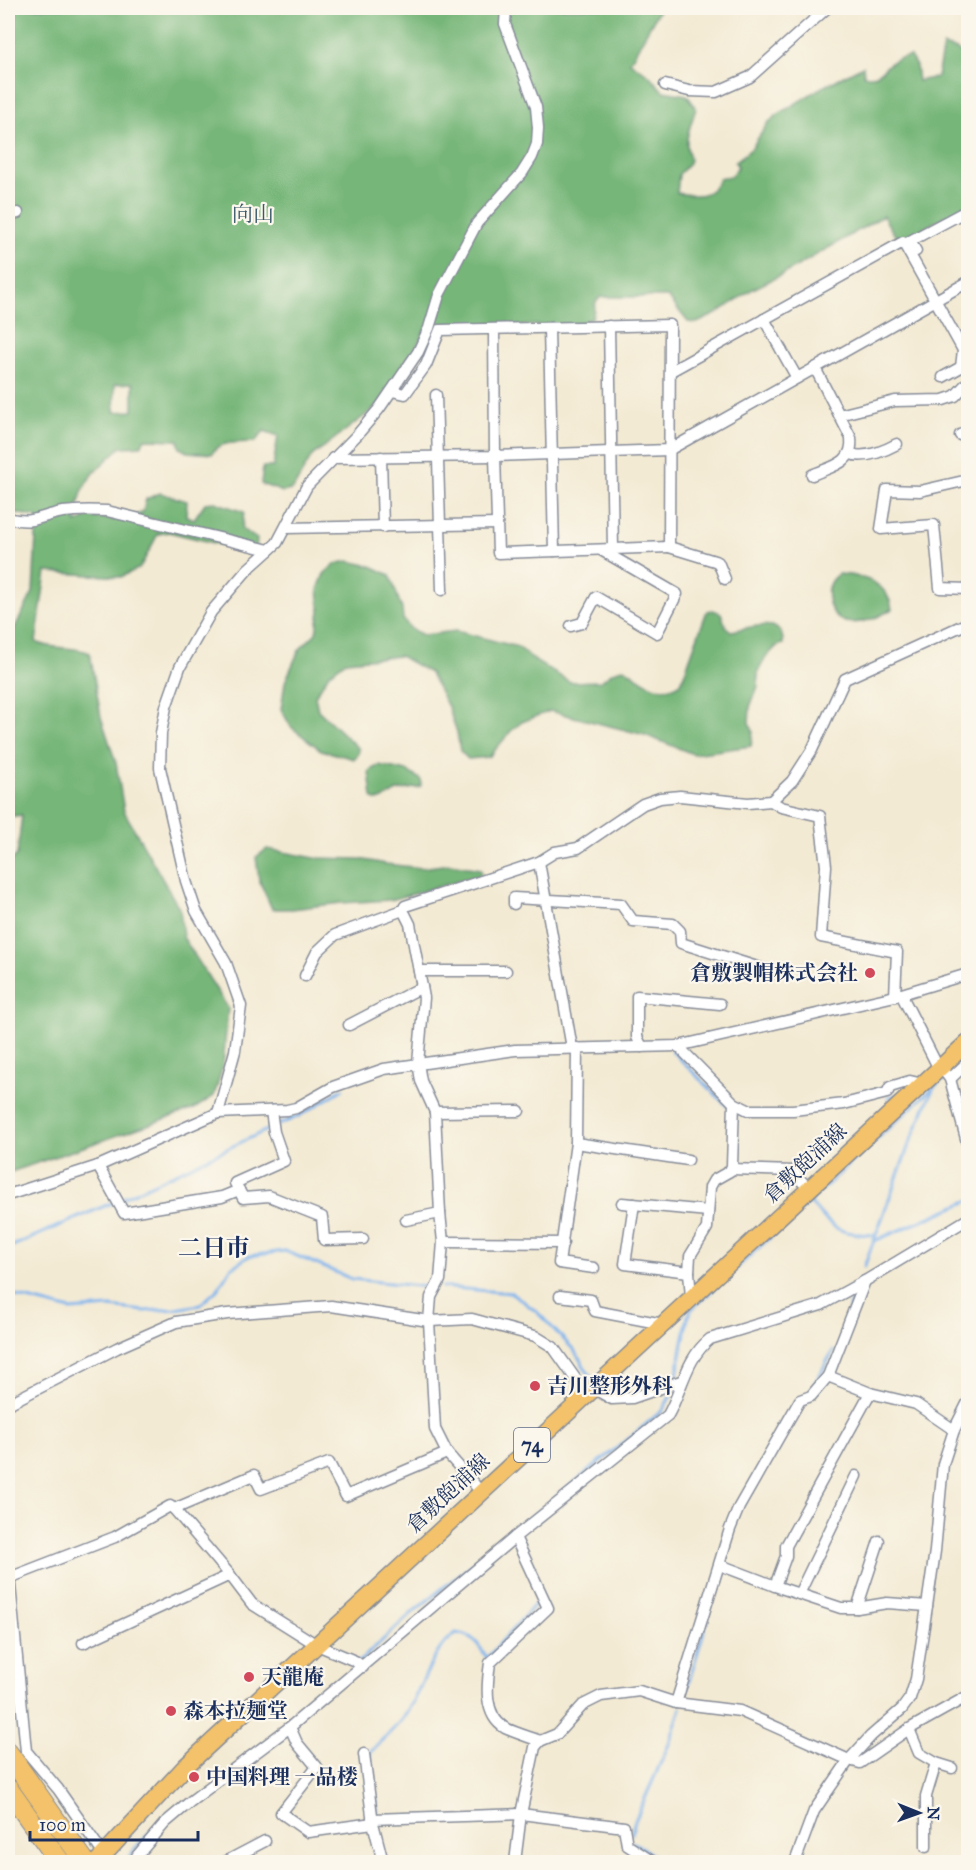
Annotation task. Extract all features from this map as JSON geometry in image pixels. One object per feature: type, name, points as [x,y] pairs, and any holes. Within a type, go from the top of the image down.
[{"type":"highway","points":[[8,1754],[85,1863]]},
{"type":"highway","points":[[8,1789],[60,1863]]},
{"type":"main road","name":"倉敷飽浦線","points":[[103,1860],[186,1766],[923,1084],[945,1073],[969,1042]]},
{"type":"street","points":[[218,1113],[235,1051],[241,1006],[226,963],[196,911],[186,880],[160,768],[161,733],[166,707],[180,667],[211,612],[248,569],[278,543],[307,486],[357,435],[392,391],[418,352],[429,328],[439,295],[477,223],[522,173],[532,157],[537,144],[536,107],[508,32],[506,8]]},
{"type":"street","points":[[665,85],[689,91],[716,92],[750,77],[827,8]]},
{"type":"street","points":[[943,377],[961,366],[963,350],[910,242],[969,210]]},
{"type":"street","points":[[671,371],[903,242],[938,299]]},
{"type":"street","points":[[333,458],[495,456],[669,450],[969,282]]},
{"type":"street","points":[[764,319],[797,378]]},
{"type":"street","points":[[392,391],[405,394],[426,365],[440,330],[670,325],[669,547]]},
{"type":"street","points":[[609,326],[613,549]]},
{"type":"street","points":[[549,328],[554,551]]},
{"type":"street","points":[[494,330],[498,553],[669,547],[718,562],[725,579]]},
{"type":"street","points":[[812,475],[845,460],[850,454],[851,438],[815,368]]},
{"type":"street","points":[[839,415],[901,400],[943,400],[955,396],[969,382]]},
{"type":"street","points":[[436,395],[442,590]]},
{"type":"street","points":[[850,454],[859,457],[888,449],[897,444]]},
{"type":"street","points":[[381,457],[383,527]]},
{"type":"street","points":[[969,480],[920,491],[887,490],[881,528],[934,525],[940,588],[969,589]]},
{"type":"street","points":[[8,518],[24,523],[61,513],[89,509],[107,511],[269,550]]},
{"type":"street","points":[[286,528],[497,524]]},
{"type":"street","points":[[571,627],[582,623],[596,597],[657,633],[676,594],[599,549]]},
{"type":"street","points":[[771,801],[792,780],[812,750],[844,679],[969,623]]},
{"type":"street","points":[[305,976],[317,952],[335,935],[403,910],[405,906],[539,862],[555,852],[578,848],[643,804],[660,798],[680,796],[748,803],[771,801],[781,807],[820,816],[826,866],[821,937],[897,952],[898,995],[945,1073],[969,1146]]},
{"type":"street","points":[[539,862],[575,1048],[576,1143],[559,1263],[594,1268]]},
{"type":"street","points":[[514,904],[514,898],[621,904],[633,921],[673,924],[680,931],[681,943],[776,974]]},
{"type":"street","points":[[403,910],[410,924],[424,998],[418,1063],[421,1081],[435,1112],[443,1242],[440,1280],[431,1298],[429,1321],[435,1429],[447,1453],[481,1492]]},
{"type":"street","points":[[419,971],[506,971]]},
{"type":"street","points":[[8,1195],[98,1166],[218,1113],[296,1108],[333,1087],[374,1072],[418,1063],[515,1050],[678,1046],[898,995],[969,974]]},
{"type":"street","points":[[349,1025],[422,987]]},
{"type":"street","points":[[642,1047],[637,1037],[637,996],[720,1004]]},
{"type":"street","points":[[678,1046],[734,1103],[748,1110],[815,1108],[844,1104],[887,1093],[890,1087],[910,1081],[923,1084]]},
{"type":"street","points":[[945,1073],[969,1062]]},
{"type":"street","points":[[731,1169],[734,1103]]},
{"type":"street","points":[[271,1111],[274,1132],[284,1161],[235,1183],[243,1198],[269,1196],[322,1217],[324,1240],[363,1239]]},
{"type":"street","points":[[435,1112],[519,1111]]},
{"type":"street","points":[[576,1143],[688,1160]]},
{"type":"street","points":[[98,1166],[124,1213],[222,1197],[239,1190]]},
{"type":"street","points":[[691,1299],[690,1256],[707,1228],[711,1187],[714,1180],[731,1169],[783,1169],[792,1171],[810,1190]]},
{"type":"street","points":[[622,1203],[708,1211]]},
{"type":"street","points":[[634,1204],[625,1264],[689,1272]]},
{"type":"street","points":[[406,1220],[440,1213]]},
{"type":"street","points":[[137,1856],[165,1823],[191,1801],[290,1727],[360,1664],[668,1416],[677,1398],[681,1381],[702,1345],[710,1339],[821,1305],[969,1219]]},
{"type":"street","points":[[443,1242],[563,1243]]},
{"type":"street","points":[[680,1703],[730,1530],[739,1507],[800,1400],[811,1396],[828,1376],[865,1281]]},
{"type":"street","points":[[560,1296],[591,1300],[595,1311],[663,1324]]},
{"type":"street","points":[[8,1404],[117,1348],[176,1322],[227,1314],[332,1306],[429,1321],[472,1319],[535,1336],[553,1347],[590,1392],[612,1399],[632,1398],[681,1381]]},
{"type":"street","points":[[828,1376],[870,1393],[916,1404],[954,1430]]},
{"type":"street","points":[[775,1586],[786,1556],[786,1546],[870,1393]]},
{"type":"street","points":[[795,1863],[814,1811],[849,1760],[871,1736],[902,1709],[910,1698],[916,1679],[935,1551],[942,1464],[954,1430],[969,1402]]},
{"type":"street","points":[[174,1509],[254,1475],[261,1489],[329,1463],[346,1496],[447,1453]]},
{"type":"street","points":[[799,1594],[856,1476]]},
{"type":"street","points":[[9,1578],[115,1537],[170,1506],[252,1604],[317,1645],[360,1664]]},
{"type":"street","points":[[515,1537],[548,1608],[490,1663],[488,1704],[497,1722],[540,1741]]},
{"type":"street","points":[[857,1608],[879,1541]]},
{"type":"street","points":[[8,1564],[26,1751],[58,1789],[103,1860]]},
{"type":"street","points":[[720,1565],[841,1608],[887,1604],[927,1606]]},
{"type":"street","points":[[83,1643],[230,1575]]},
{"type":"street","points":[[515,1863],[520,1814],[535,1747],[540,1741],[557,1734],[584,1704],[601,1696],[639,1691],[680,1703],[740,1711],[860,1763],[909,1729],[969,1696]]},
{"type":"street","points":[[290,1727],[297,1743],[316,1767],[281,1813],[308,1832],[373,1821],[520,1814],[624,1827],[627,1845],[653,1863]]},
{"type":"street","points":[[909,1729],[919,1754],[952,1768]]},
{"type":"street","points":[[364,1754],[373,1821],[383,1863]]},
{"type":"street","points":[[926,1847],[926,1796],[936,1763]]},
{"type":"street","points":[[225,1863],[265,1840]]},
{"type":"green space","name":"向山","points":[[8,8],[660,8],[630,62],[649,75],[663,91],[687,95],[696,108],[687,140],[690,160],[679,174],[677,193],[690,195],[707,193],[719,179],[731,176],[738,167],[735,162],[751,149],[768,123],[777,115],[863,66],[864,75],[873,76],[895,60],[910,56],[916,66],[918,81],[937,77],[943,46],[957,50],[968,59],[968,204],[899,242],[883,216],[697,323],[688,322],[668,297],[601,297],[596,302],[592,318],[578,324],[425,329],[415,351],[379,405],[312,456],[293,489],[283,492],[261,484],[263,467],[273,467],[278,436],[264,431],[255,442],[225,444],[219,446],[212,454],[187,452],[180,448],[178,440],[145,439],[141,446],[121,447],[95,472],[80,497],[76,523],[88,517],[126,520],[143,512],[146,499],[160,493],[187,501],[186,516],[194,519],[205,503],[215,502],[244,512],[242,529],[257,539],[256,549],[251,552],[169,532],[158,534],[140,568],[121,577],[46,572],[36,642],[90,653],[101,717],[116,763],[124,811],[180,910],[183,937],[228,1008],[223,1066],[214,1096],[194,1109],[8,1173],[8,863],[17,855],[22,815],[8,817],[8,641],[33,592],[37,517],[16,513],[8,506]],"holes":[[[133,383],[133,411],[114,412],[115,384]]]},
{"type":"green space","points":[[348,561],[371,566],[390,575],[402,609],[403,619],[411,629],[423,635],[456,631],[518,647],[538,663],[570,682],[601,681],[613,672],[625,668],[638,678],[659,688],[673,687],[681,683],[707,611],[713,610],[721,613],[726,627],[731,631],[755,626],[771,626],[778,629],[782,635],[783,644],[777,646],[766,657],[758,672],[758,686],[750,707],[749,723],[753,731],[751,746],[693,754],[645,735],[550,711],[522,722],[511,731],[489,757],[468,759],[460,751],[457,732],[448,707],[430,673],[400,656],[346,661],[329,674],[315,696],[318,710],[359,749],[354,759],[321,750],[291,727],[281,709],[285,682],[299,650],[316,633],[320,611],[318,589],[324,574],[335,564]]},
{"type":"green space","points":[[838,574],[864,578],[879,586],[885,592],[892,609],[863,621],[851,623],[840,620],[829,605],[828,598],[831,581]]},
{"type":"green space","points":[[379,765],[407,771],[420,779],[422,783],[420,787],[397,791],[381,800],[375,800],[372,797],[369,771]]},
{"type":"green space","points":[[267,849],[315,858],[360,859],[421,868],[450,864],[480,869],[482,873],[391,900],[272,909],[259,880],[256,857]]},
{"type":"waterway","points":[[672,1051],[728,1107]]},
{"type":"waterway","points":[[469,1062],[525,1055]]},
{"type":"waterway","points":[[677,1374],[691,1310],[945,1077]]},
{"type":"waterway","points":[[278,1125],[299,1116],[343,1089]]},
{"type":"waterway","points":[[864,1267],[909,1145],[933,1089]]},
{"type":"waterway","points":[[888,1097],[901,1094]]},
{"type":"waterway","points":[[739,1113],[747,1116],[760,1115]]},
{"type":"waterway","points":[[123,1198],[267,1130]]},
{"type":"waterway","points":[[809,1201],[830,1224],[837,1228],[852,1233],[875,1235]]},
{"type":"waterway","points":[[874,1241],[968,1201]]},
{"type":"waterway","points":[[8,1248],[114,1202]]},
{"type":"waterway","points":[[8,1294],[71,1310],[110,1307],[144,1311],[176,1309],[200,1305],[217,1290],[231,1268],[249,1256],[285,1251],[352,1279],[427,1287]]},
{"type":"waterway","points":[[442,1287],[512,1293],[537,1312],[574,1350],[593,1381]]},
{"type":"waterway","points":[[849,1308],[855,1292]]},
{"type":"waterway","points":[[813,1387],[833,1351]]},
{"type":"waterway","points":[[359,1662],[412,1613],[662,1411],[673,1392]]},
{"type":"waterway","points":[[377,1811],[370,1753],[396,1726],[411,1706],[439,1651],[456,1633],[472,1638],[487,1658],[541,1598]]},
{"type":"waterway","points":[[683,1701],[708,1618]]},
{"type":"waterway","points":[[632,1833],[634,1823],[669,1744],[681,1708]]},
{"type":"waterway","points":[[126,1862],[158,1824]]},
{"type":"waterway","points":[[634,1843],[663,1862]]},
{"type":"waterway","points":[[627,1862],[628,1854]]},
{"type":"place","name":"倉敷製帽株式会社","points":[[870,973]]},
{"type":"place","name":"吉川整形外科","points":[[535,1386]]},
{"type":"place","name":"天龍庵","points":[[249,1677]]},
{"type":"place","name":"森本拉麺堂","points":[[171,1711]]},
{"type":"place","name":"中国料理 一品楼","points":[[194,1777]]},
{"type":"district","name":"二日市","points":[[214,1248]]}]
